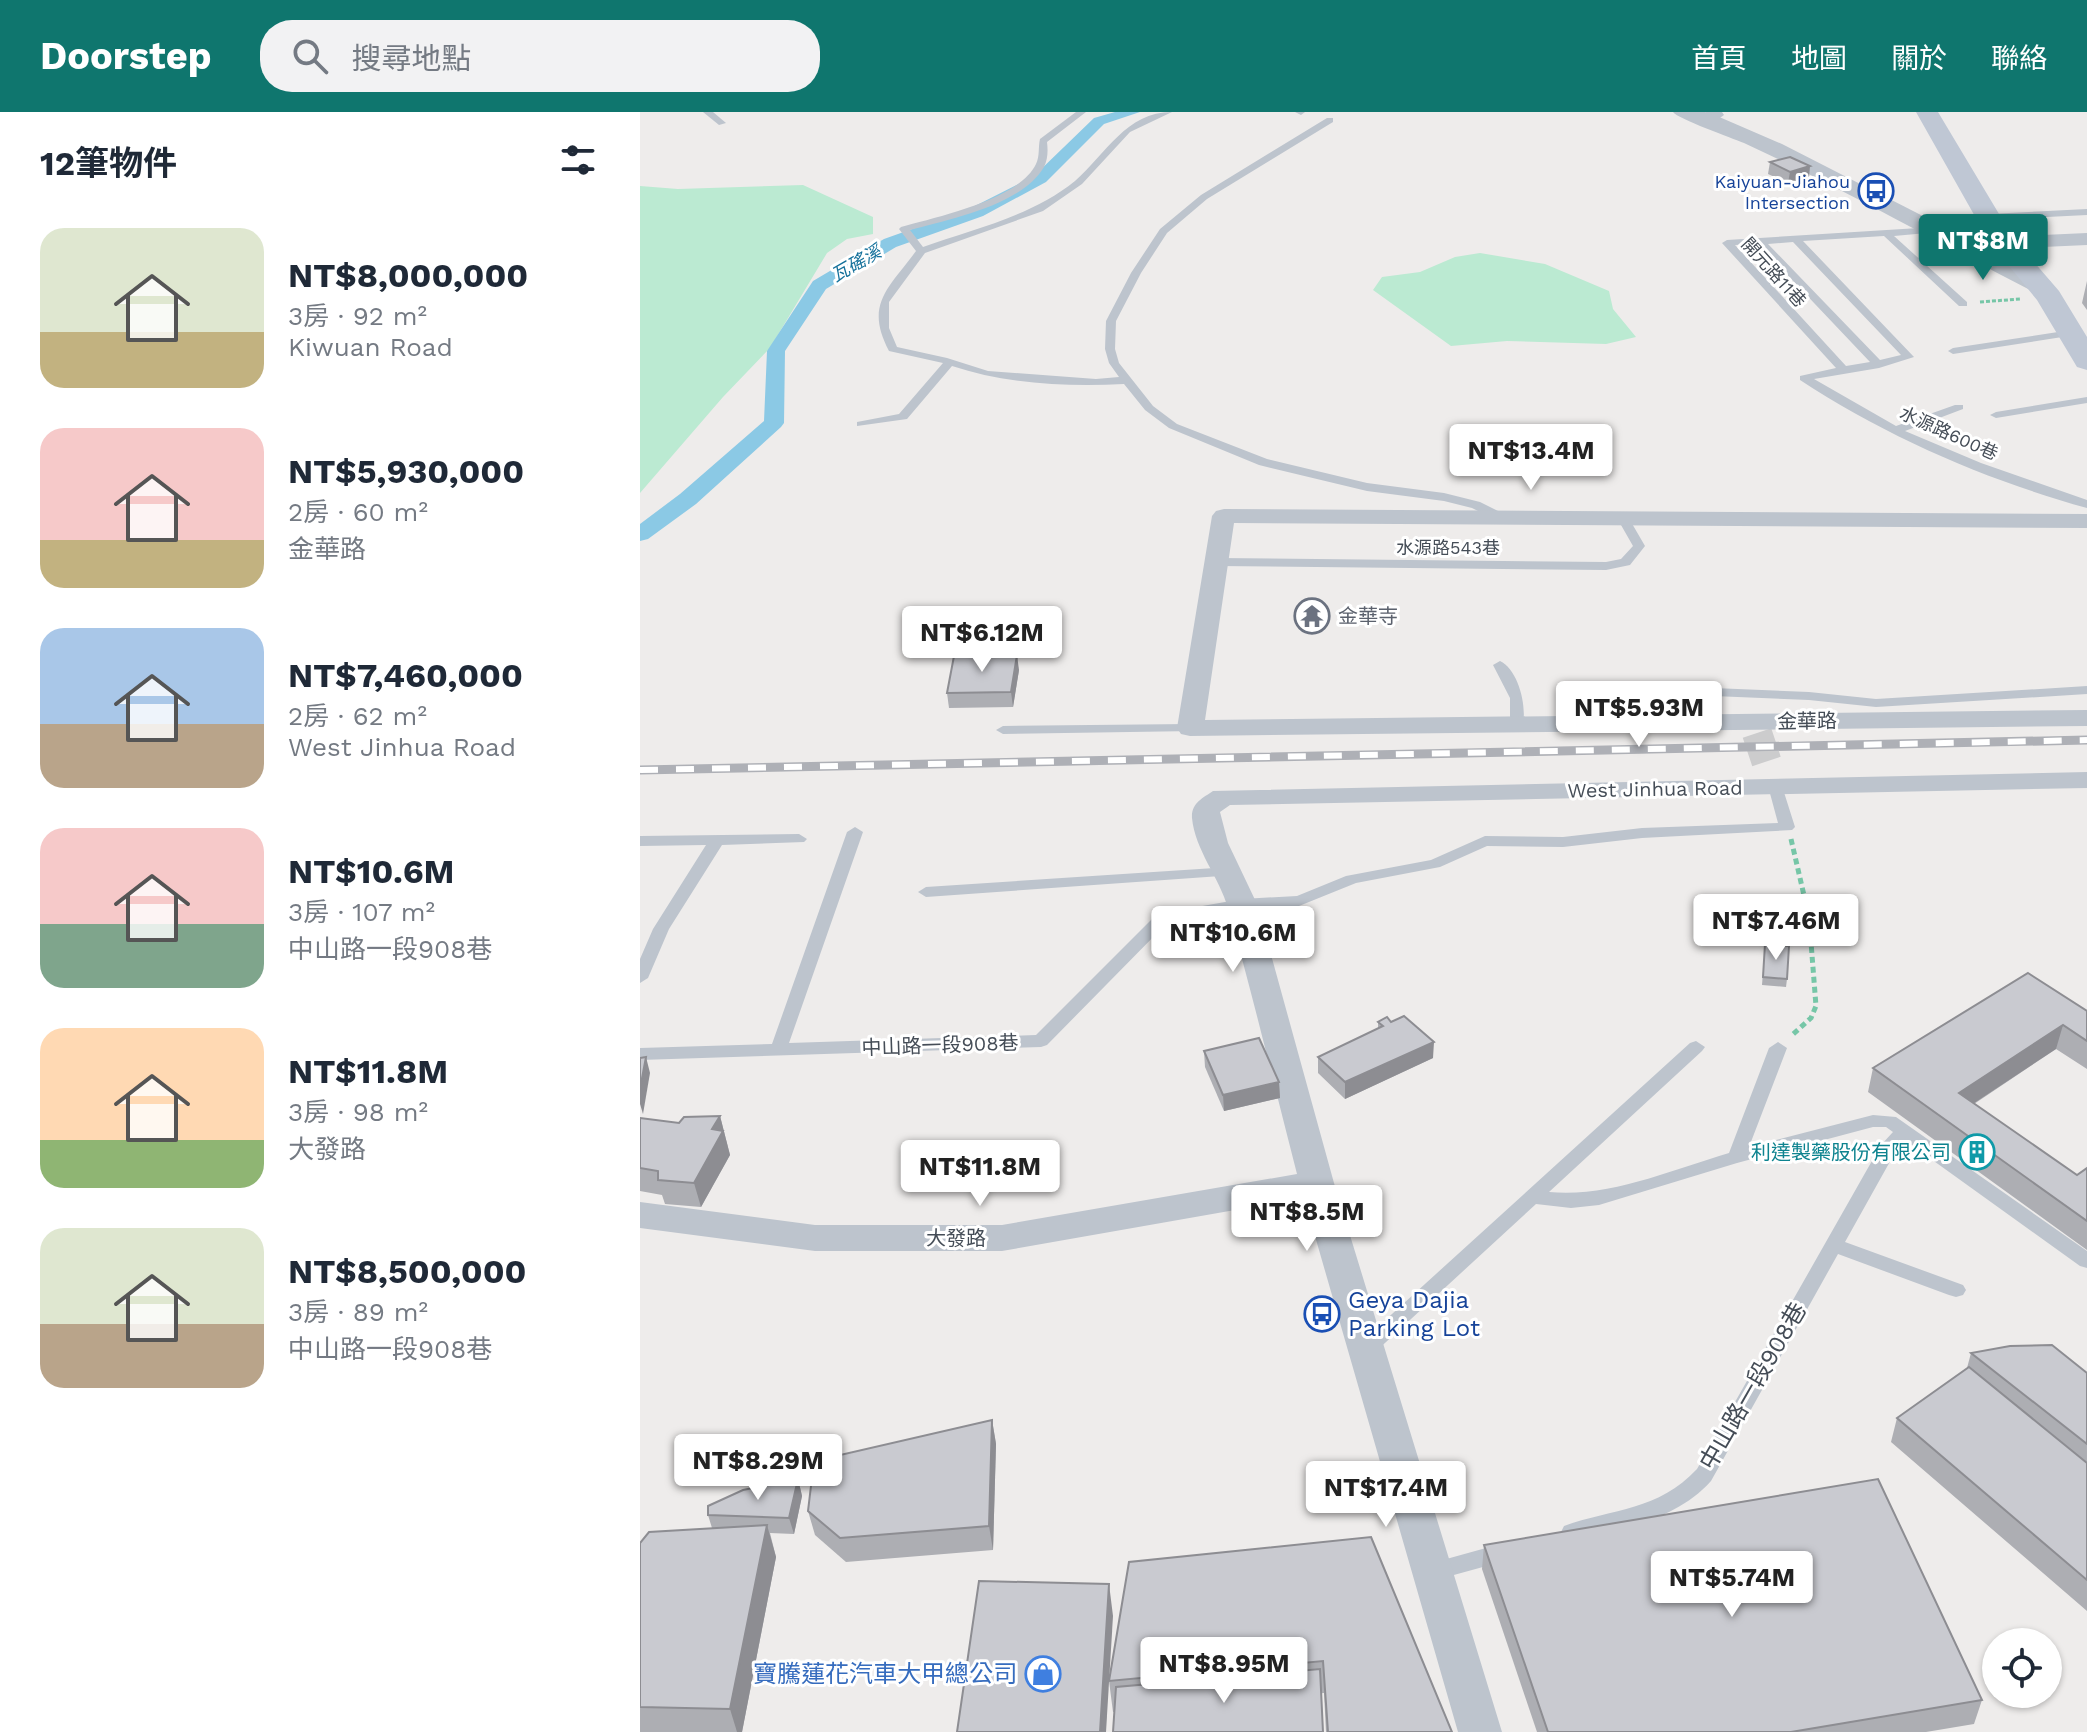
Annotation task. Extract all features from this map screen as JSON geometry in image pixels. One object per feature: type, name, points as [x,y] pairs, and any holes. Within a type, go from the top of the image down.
[{"type":"main road","points":[[1927,112],[2003,243],[2041,286],[2087,361]]},
{"type":"street","points":[[1683,112],[1712,116],[2041,286]]},
{"type":"street","points":[[1941,233],[2003,243],[2087,239]]},
{"type":"street","points":[[1190,728],[1224,516],[1496,515],[2087,521]]},
{"type":"street","name":"金華路","points":[[1190,728],[1517,725],[1755,728],[2087,718]]},
{"type":"street","name":"West Jinhua Road","points":[[1230,872],[1204,825],[1206,809],[1223,797],[1771,775],[2087,780]]},
{"type":"street","points":[[1230,872],[1242,904],[1317,1183],[1480,1732]]},
{"type":"street","name":"大發路","points":[[640,1215],[815,1238],[1002,1238],[1317,1183]]},
{"type":"lane","points":[[707,112],[722,123]]},
{"type":"lane","points":[[921,251],[904,229],[982,205],[1021,185],[1039,168],[1043,141],[1082,112]]},
{"type":"lane","points":[[1127,380],[1096,382],[1009,377],[893,349],[884,328],[884,302],[921,251],[1040,209],[1079,182],[1127,130],[1168,112]]},
{"type":"lane","points":[[1330,120],[1204,197],[1163,231],[1111,321],[1110,349],[1114,363],[1149,408],[1173,426],[1263,462],[1325,479],[1444,497],[1476,505],[1496,515]]},
{"type":"lane","points":[[1988,217],[2087,212]]},
{"type":"lane","points":[[1886,233],[1963,304]]},
{"type":"lane","name":"開元路11巷","points":[[1844,371],[1727,243],[1886,233],[1941,233]]},
{"type":"lane","name":"開元路11巷","points":[[1795,239],[1909,357],[1804,378]]},
{"type":"lane","points":[[1760,241],[1879,365]]},
{"type":"lane","points":[[1953,351],[2071,333]]},
{"type":"lane","points":[[861,424],[903,417],[950,362]]},
{"type":"lane","name":"水源路600巷","points":[[1804,378],[1846,408],[1988,472],[2087,504]]},
{"type":"lane","points":[[1996,415],[2087,400]]},
{"type":"lane","points":[[1897,430],[1959,407]]},
{"type":"lane","name":"水源路543巷","points":[[1217,562],[1606,566],[1625,562],[1639,546],[1623,518]]},
{"type":"lane","points":[[1500,665],[1517,698],[1517,725]]},
{"type":"lane","points":[[1689,691],[1809,696],[1876,703],[2087,690]]},
{"type":"lane","points":[[1003,730],[1190,728]]},
{"type":"lane","points":[[1771,775],[1787,827]]},
{"type":"lane","name":"中山路一段908巷","points":[[640,1054],[1041,1041],[1163,918],[1242,904],[1299,901],[1352,879],[1435,864],[1485,841],[1563,842],[1642,833],[1787,827]]},
{"type":"lane","points":[[778,1051],[855,832]]},
{"type":"lane","points":[[640,841],[799,839]]},
{"type":"lane","points":[[640,978],[661,929],[717,840]]},
{"type":"lane","points":[[926,892],[1230,872]]},
{"type":"lane","points":[[1366,1349],[1696,1047]]},
{"type":"lane","points":[[1736,1157],[1778,1048]]},
{"type":"lane","points":[[1532,1197],[1571,1201],[1599,1198],[1736,1157],[1879,1120],[1890,1121],[2087,1261]]},
{"type":"lane","name":"中山路一段908巷","points":[[1552,1538],[1671,1505],[1691,1491],[1704,1475],[1890,1145],[1906,1131]]},
{"type":"lane","points":[[1833,1245],[1956,1290]]},
{"type":"lane","points":[[1432,1572],[1522,1547]]},
{"type":"path","points":[[1778,1048],[1811,1018],[1816,1006],[1809,917],[1787,827]]},
{"type":"green space","points":[[803,185],[873,217],[873,234],[847,239],[827,253],[770,348],[640,493],[640,186],[678,189]]},
{"type":"green space","points":[[1480,253],[1545,264],[1609,291],[1613,309],[1636,337],[1606,344],[1507,341],[1451,346],[1373,290],[1382,277],[1420,272],[1455,257]]},
{"type":"building","points":[[1790,157],[1810,166],[1790,172],[1770,162]]},
{"type":"building","points":[[1017,655],[1011,692],[947,693],[954,656]]},
{"type":"building","points":[[1765,944],[1789,946],[1787,979],[1763,977]]},
{"type":"building","points":[[2028,973],[2087,1011],[2087,1041],[2063,1025],[1959,1093],[2077,1175],[2087,1168],[2087,1221],[1873,1068]]},
{"type":"building","points":[[1404,1016],[1434,1042],[1345,1082],[1318,1057],[1383,1026],[1378,1022],[1387,1017],[1391,1022]]},
{"type":"building","points":[[1259,1038],[1279,1082],[1223,1095],[1204,1051]]},
{"type":"building","points":[[646,1057],[640,1089],[640,1058]]},
{"type":"building","points":[[720,1116],[712,1129],[723,1131],[694,1183],[658,1180],[658,1171],[640,1168],[640,1118],[679,1123],[684,1117]]},
{"type":"building","points":[[2052,1345],[2087,1373],[2087,1444],[1971,1353],[2010,1346]]},
{"type":"building","points":[[1969,1367],[2087,1463],[2087,1580],[1897,1418]]},
{"type":"building","points":[[992,1420],[989,1526],[840,1538],[808,1511],[814,1461]]},
{"type":"building","points":[[798,1479],[789,1518],[708,1515],[708,1506],[743,1490]]},
{"type":"building","points":[[1878,1479],[1982,1700],[1791,1732],[1548,1732],[1484,1545]]},
{"type":"building","points":[[767,1525],[730,1709],[640,1707],[640,1543],[649,1532]]},
{"type":"building","points":[[1371,1537],[1452,1732],[1328,1732],[1323,1661],[1109,1681],[1129,1562]]},
{"type":"building","name":"寶騰蓮花汽車大甲總公司","points":[[979,1581],[1109,1584],[1100,1732],[957,1732]]},
{"type":"building","points":[[1320,1669],[1323,1732],[1113,1732],[1116,1687]]},
{"type":"waterway","name":"瓦磘溪","points":[[640,534],[688,499],[774,423],[776,351],[819,285],[890,243],[977,212],[1040,179],[1099,121],[1132,112]]},
{"type":"tunnel","points":[[1757,733],[1767,763]]},
{"type":"railway","points":[[640,770],[2087,740]]},
{"type":"place","name":"Kaiyuan-Jiahou Intersection","points":[[1876,191]]},
{"type":"place","name":"金華寺","points":[[1312,616]]},
{"type":"place","name":"利達製藥股份有限公司","points":[[1977,1152]]},
{"type":"place","name":"Geya Dajia Parking Lot","points":[[1322,1314]]},
{"type":"place","name":"寶騰蓮花汽車大甲總公司","points":[[1043,1674]]}]
